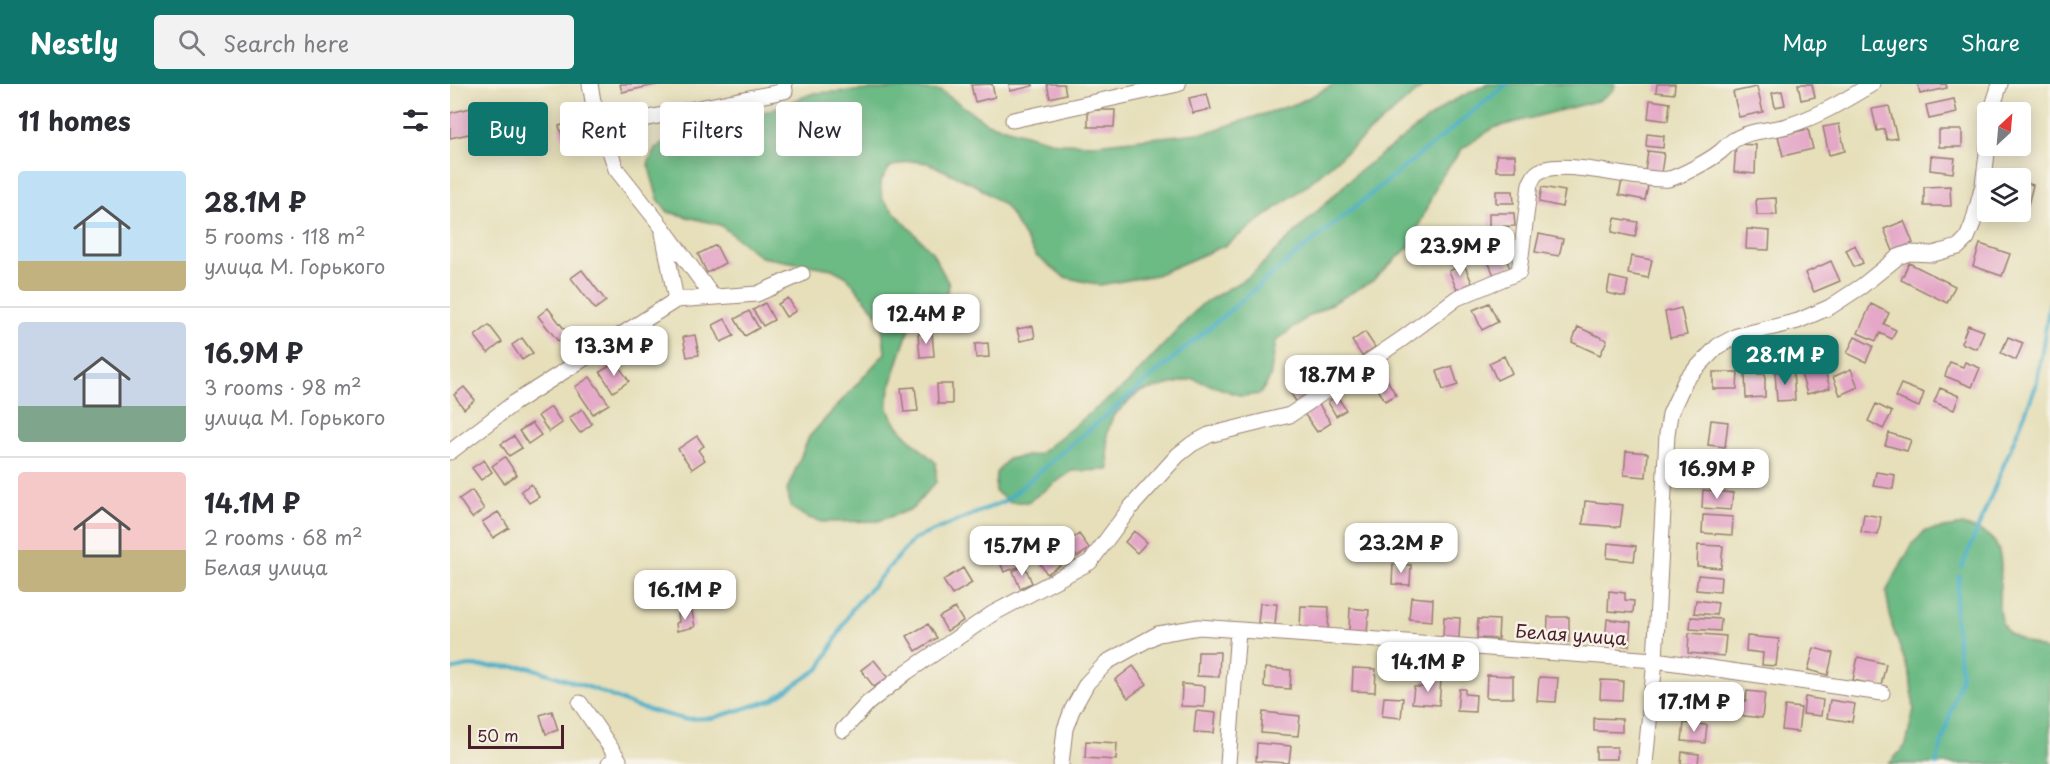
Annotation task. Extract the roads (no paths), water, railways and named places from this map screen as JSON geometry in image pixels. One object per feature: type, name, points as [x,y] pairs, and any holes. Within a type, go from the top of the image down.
[{"type":"street","points":[[590,84],[593,102]]},
{"type":"street","points":[[648,118],[785,91],[784,84]]},
{"type":"street","points":[[1014,120],[1178,84]]},
{"type":"street","points":[[843,730],[868,704],[907,672],[992,614],[1090,562],[1131,507],[1178,455],[1192,444],[1209,435],[1290,415],[1402,339],[1457,298],[1519,272],[1530,184],[1538,172],[1552,167],[1657,179],[1679,177],[1718,154],[1735,139],[1760,130],[1786,126],[1828,110],[1872,84]]},
{"type":"street","points":[[1994,102],[2000,84]]},
{"type":"street","points":[[612,156],[616,169],[713,297]]},
{"type":"street","points":[[1645,764],[1654,660],[1666,434],[1670,414],[1686,379],[1718,346],[1737,336],[1798,321],[1830,307],[1862,286],[1898,257],[1909,253],[1933,254],[1958,247],[1967,238],[1973,223],[1983,185],[1987,156]]},
{"type":"street","points":[[662,227],[676,300]]},
{"type":"street","points":[[450,452],[514,403],[676,300],[757,294],[802,274]]},
{"type":"street","name":"Белая улица","points":[[1061,764],[1065,729],[1072,710],[1087,683],[1107,662],[1158,634],[1199,627],[1654,660],[1882,693]]},
{"type":"street","points":[[1228,764],[1238,630]]},
{"type":"street","points":[[580,703],[619,760],[609,764]]},
{"type":"waterway","points":[[450,670],[468,666],[528,667],[594,689],[637,707],[684,719],[713,718],[772,700],[820,668],[852,609],[914,539],[1005,501],[1293,257],[1507,84]]},
{"type":"waterway","points":[[1962,567],[2036,386],[2050,302]]},
{"type":"waterway","points":[[1936,764],[1961,676],[1955,612],[1959,576]]}]
